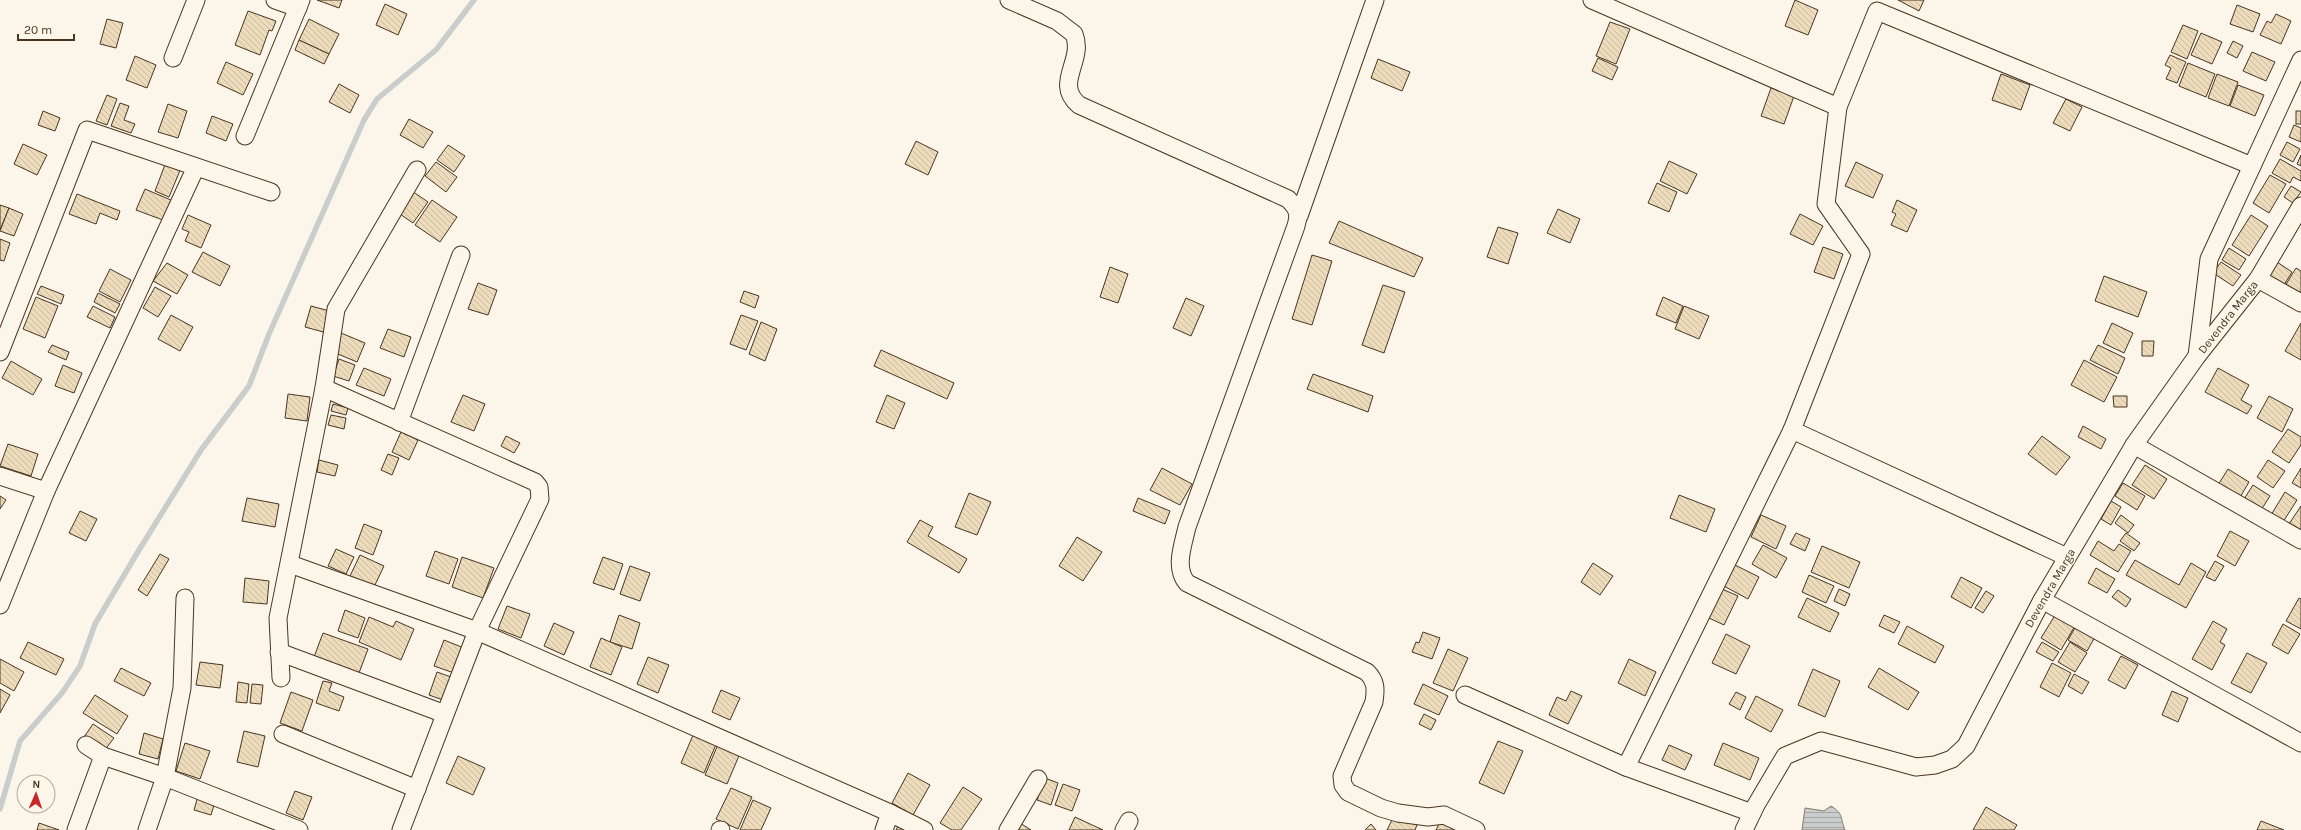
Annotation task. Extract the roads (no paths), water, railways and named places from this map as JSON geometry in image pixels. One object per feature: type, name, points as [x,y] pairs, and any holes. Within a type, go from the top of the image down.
[{"type":"street","points":[[173,58],[196,0]]},
{"type":"street","points":[[245,136],[299,4],[275,0]]},
{"type":"street","points":[[1009,0],[1057,21],[1074,34],[1077,52],[1068,81],[1071,98],[1079,105],[1288,199],[1296,207],[1299,216]]},
{"type":"street","points":[[1375,0],[1187,527],[1180,568],[1182,578],[1187,583],[1366,672],[1373,678],[1376,692],[1374,702],[1345,766],[1342,776],[1343,785],[1348,792],[1381,808],[1424,823],[1444,815],[1476,830]]},
{"type":"street","points":[[1592,0],[1838,108]]},
{"type":"street","points":[[1626,767],[1792,430],[1862,254],[1826,204],[1838,108],[1877,11],[2252,166]]},
{"type":"street","points":[[2197,356],[2209,259],[2301,60]]},
{"type":"street","points":[[0,352],[87,130],[271,192]]},
{"type":"street","points":[[0,605],[46,491],[196,166]]},
{"type":"street","points":[[280,678],[278,618],[324,388],[336,309],[417,170]]},
{"type":"street","name":"Devendra Marga","points":[[1744,830],[1752,813],[1785,756],[1821,741],[1916,767],[1935,765],[1952,758],[1966,746],[2042,600],[2134,445],[2197,356],[2258,279],[2301,206]]},
{"type":"street","points":[[399,422],[461,255]]},
{"type":"street","points":[[2258,279],[2301,304]]},
{"type":"street","points":[[324,388],[535,482],[539,487],[540,500],[477,631],[402,830]]},
{"type":"street","points":[[1792,430],[2067,558]]},
{"type":"street","points":[[2134,445],[2301,540]]},
{"type":"street","points":[[0,476],[46,491]]},
{"type":"street","points":[[290,564],[477,631],[890,813],[924,830]]},
{"type":"street","points":[[147,830],[165,777],[182,688],[185,598]]},
{"type":"street","points":[[2042,600],[2301,742]]},
{"type":"street","points":[[280,652],[445,714]]},
{"type":"street","points":[[1465,695],[1626,767],[1752,813]]},
{"type":"street","points":[[283,734],[417,789]]},
{"type":"street","points":[[86,745],[103,756],[165,777],[299,830]]},
{"type":"street","points":[[80,829],[103,756]]},
{"type":"street","points":[[1008,830],[1038,779]]},
{"type":"street","points":[[884,830],[890,813]]},
{"type":"waterway","points":[[0,809],[20,741],[62,693],[80,666],[95,624],[139,550],[201,450],[249,386],[269,334],[364,120],[377,99],[436,50],[474,0]]}]
